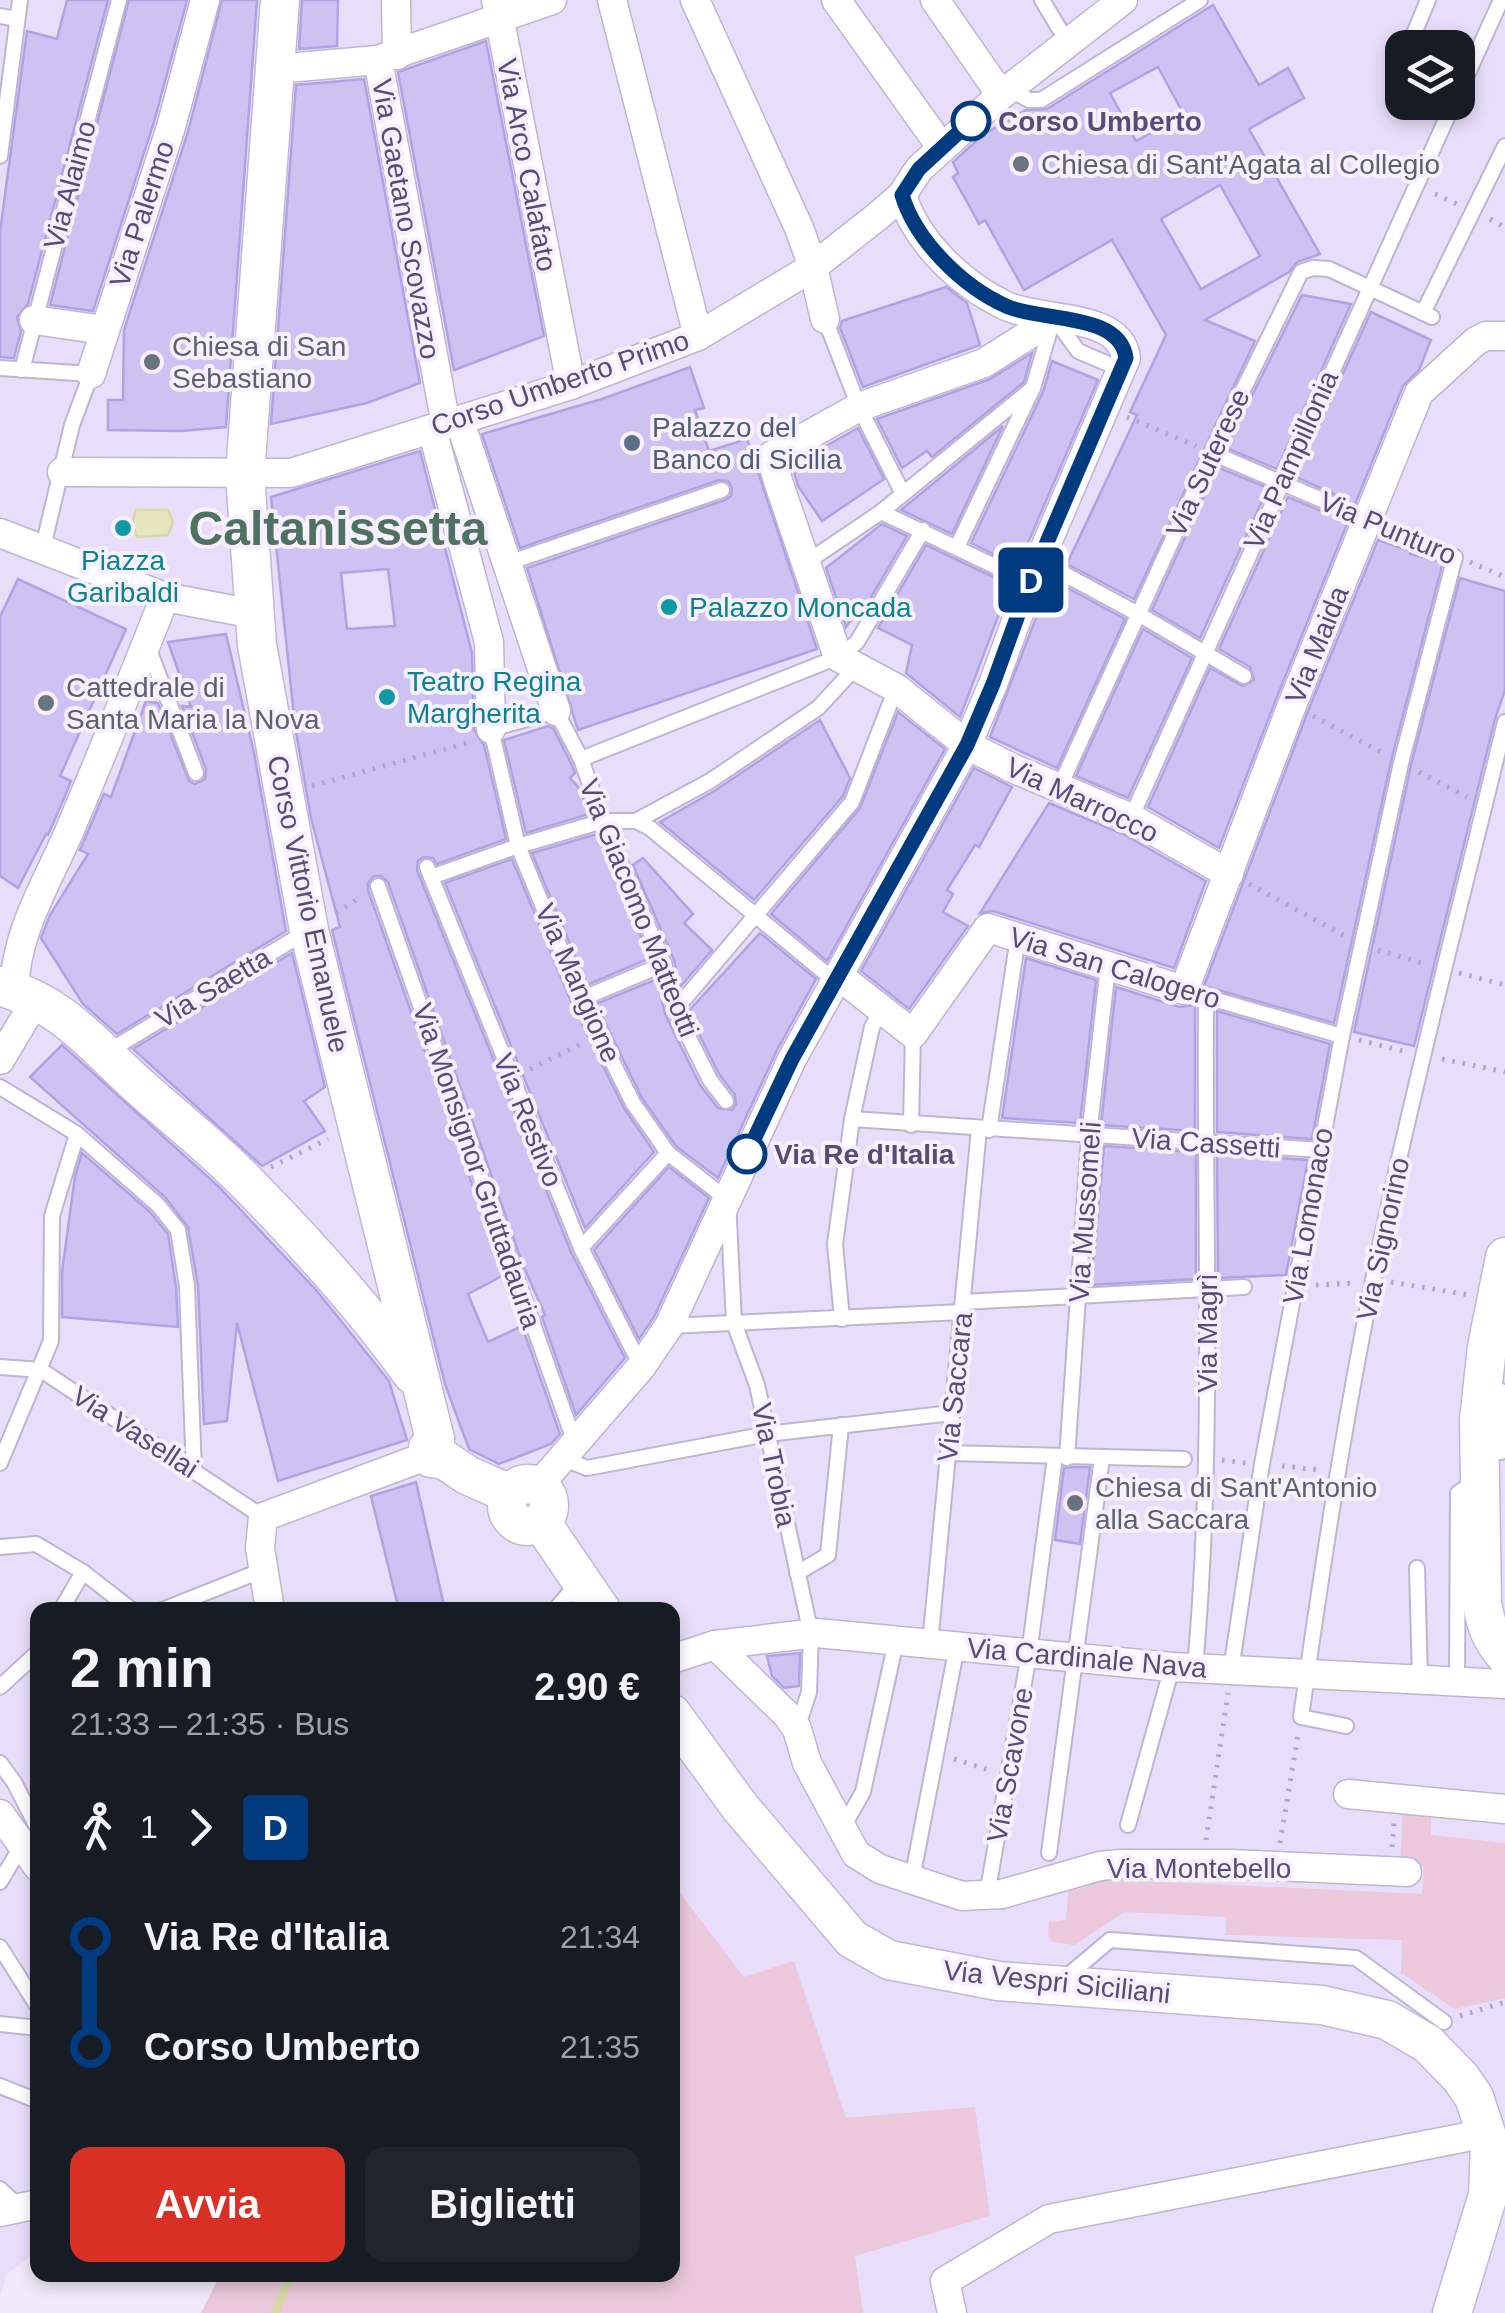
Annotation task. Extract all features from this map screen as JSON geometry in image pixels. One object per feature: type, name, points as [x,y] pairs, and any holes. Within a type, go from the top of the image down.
[{"type":"street","name":"Via Palermo","points":[[91,374],[171,128],[204,0]]},
{"type":"street","name":"Corso Vittorio Emanuele","points":[[280,0],[245,474],[254,614],[282,794],[310,930],[436,1451]]},
{"type":"street","name":"Via Gaetano Scovazzo","points":[[396,0],[387,58],[446,425]]},
{"type":"street","points":[[275,69],[387,58],[498,10],[552,0]]},
{"type":"street","points":[[612,0],[698,336]]},
{"type":"street","points":[[695,0],[799,228],[825,319]]},
{"type":"street","points":[[836,0],[942,148]]},
{"type":"street","points":[[935,0],[1004,92]]},
{"type":"street","name":"Corso Umberto Primo","points":[[245,474],[291,473],[572,384],[698,336],[813,267],[902,195],[919,169],[1004,92],[1123,0]]},
{"type":"street","name":"Via Arco Calafato","points":[[498,10],[572,384]]},
{"type":"street","points":[[546,1481],[641,1367],[669,1326],[758,1127],[967,745],[1034,572],[1126,358],[1125,346],[1115,333],[1101,326],[1002,304],[923,241],[902,195]]},
{"type":"street","points":[[847,662],[807,562],[772,456],[859,407],[984,363],[1054,318]]},
{"type":"street","points":[[34,320],[104,330]]},
{"type":"street","name":"Via Maida","points":[[1195,994],[1229,874],[1292,705],[1424,386],[1476,341],[1500,336]]},
{"type":"street","points":[[446,425],[468,562],[489,642],[492,732]]},
{"type":"street","name":"Via Giacomo Matteotti","points":[[446,425],[503,558],[556,711]]},
{"type":"street","points":[[62,472],[245,474]]},
{"type":"street","points":[[0,533],[165,596],[254,614]]},
{"type":"street","points":[[468,562],[503,558]]},
{"type":"street","points":[[0,1060],[17,991],[15,967],[28,915],[67,836],[165,596]]},
{"type":"street","name":"Via Marrocco","points":[[847,662],[896,688],[967,745],[1131,818],[1229,874]]},
{"type":"street","name":"Via San Calogero","points":[[914,1034],[988,928],[1195,994]]},
{"type":"street","points":[[838,979],[914,1034]]},
{"type":"street","points":[[17,991],[69,1018],[247,1182],[380,1330],[423,1390]]},
{"type":"street","points":[[1505,1257],[1481,1386],[1490,1464],[1482,1604],[1494,1643],[1505,1655]]},
{"type":"street","points":[[268,1602],[262,1570],[263,1518],[436,1451],[467,1474],[546,1481]]},
{"type":"street","points":[[546,1481],[591,1595]]},
{"type":"street","name":"Via Cardinale Nava","points":[[680,1657],[715,1645],[811,1634],[1184,1668],[1505,1684]]},
{"type":"street","name":"Via Montebello","points":[[715,1645],[797,1729],[807,1763],[856,1854],[880,1869],[962,1896],[1002,1894],[1100,1866],[1231,1864],[1399,1872]]},
{"type":"street","name":"Via Vespri Siciliani","points":[[680,1725],[740,1807],[852,1939],[889,1960],[998,1980],[1322,2005],[1436,2033],[1474,2097],[1487,2133],[1491,2171],[1488,2195],[1452,2313]]},
{"type":"street","points":[[1348,1794],[1505,1810]]},
{"type":"street","points":[[0,1814],[30,1845]]},
{"type":"street","points":[[952,2313],[946,2281],[1049,2218],[1487,2133]]},
{"type":"lane","points":[[0,156],[20,0]]},
{"type":"lane","name":"Via Alaimo","points":[[22,370],[120,0]]},
{"type":"lane","points":[[1042,0],[1068,43]]},
{"type":"lane","points":[[1004,92],[1041,100],[1200,0]]},
{"type":"lane","points":[[1416,30],[1428,0]]},
{"type":"lane","points":[[1475,59],[1502,2]]},
{"type":"lane","points":[[0,16],[16,19]]},
{"type":"lane","name":"Via Pampillonia","points":[[1131,818],[1446,120]]},
{"type":"lane","name":"Via Suterese","points":[[1060,786],[1212,453],[1300,272],[1329,269],[1428,315],[1505,146]]},
{"type":"lane","points":[[1054,318],[1078,351],[1106,363]]},
{"type":"lane","points":[[957,547],[1033,388],[1054,318]]},
{"type":"lane","points":[[825,319],[859,407],[903,494]]},
{"type":"lane","points":[[0,368],[91,374]]},
{"type":"lane","name":"Via Palermo","points":[[62,472],[72,426],[91,374]]},
{"type":"lane","points":[[807,562],[881,512],[1033,388]]},
{"type":"lane","name":"Via Punturo","points":[[1212,453],[1329,502]]},
{"type":"lane","points":[[42,550],[62,472]]},
{"type":"lane","points":[[503,558],[722,490]]},
{"type":"lane","points":[[881,512],[957,547],[1034,572],[1140,615],[1244,676]]},
{"type":"lane","points":[[636,821],[710,782],[818,708],[924,530]]},
{"type":"lane","name":"Via Lomonaco","points":[[1231,1670],[1262,1464],[1342,1036],[1401,762],[1455,556]]},
{"type":"lane","points":[[147,643],[196,773]]},
{"type":"lane","points":[[580,760],[847,662]]},
{"type":"lane","points":[[675,1010],[852,802],[896,688]]},
{"type":"lane","points":[[492,732],[556,711]]},
{"type":"lane","name":"Via Giacomo Matteotti","points":[[556,711],[664,964],[675,1010],[710,1080],[726,1101]]},
{"type":"lane","name":"Via Signorino","points":[[1346,1726],[1301,1717],[1307,1674],[1387,1212],[1442,969],[1505,722]]},
{"type":"lane","name":"Via Mangione","points":[[492,732],[518,846],[599,1035],[634,1103],[668,1153],[728,1200]]},
{"type":"lane","points":[[518,846],[603,821],[636,821],[650,828],[838,979]]},
{"type":"lane","name":"Via Restivo","points":[[518,846],[429,872],[580,1248],[641,1367]]},
{"type":"lane","name":"Via Monsignor Gruttadauria","points":[[378,886],[546,1481]]},
{"type":"lane","name":"Via Saetta","points":[[104,1054],[310,930]]},
{"type":"lane","name":"Via Saccara","points":[[912,1879],[937,1754],[948,1454],[962,1307],[984,1130],[1018,937]]},
{"type":"lane","points":[[581,999],[664,964]]},
{"type":"lane","name":"Via Mussomeli","points":[[1061,1458],[1108,966]]},
{"type":"lane","name":"Via San Calogero","points":[[1195,994],[1342,1036]]},
{"type":"lane","name":"Via Magrì","points":[[1128,1826],[1184,1668],[1202,1594],[1208,1288],[1205,1143],[1195,994]]},
{"type":"lane","points":[[842,1319],[836,1244],[852,1119],[872,1028],[882,1009]]},
{"type":"lane","points":[[911,1125],[914,1034]]},
{"type":"lane","points":[[0,1087],[77,1134],[158,1205],[178,1230],[187,1286],[194,1472]]},
{"type":"lane","name":"Via Cassetti","points":[[852,1119],[1320,1150]]},
{"type":"lane","points":[[0,1462],[51,1341],[52,1216],[77,1134]]},
{"type":"lane","points":[[580,1248],[668,1153]]},
{"type":"lane","name":"Via Trobia","points":[[728,1200],[734,1323],[757,1385],[811,1634],[809,1692],[797,1729]]},
{"type":"lane","points":[[669,1326],[842,1319],[1078,1295],[1244,1286]]},
{"type":"lane","name":"Via Vasellai","points":[[0,1367],[40,1370],[263,1518]]},
{"type":"lane","points":[[1456,1682],[1458,1493],[1490,1464],[1501,1391]]},
{"type":"lane","points":[[546,1481],[587,1468],[766,1434],[952,1413]]},
{"type":"lane","points":[[796,1573],[828,1555],[841,1425]]},
{"type":"lane","points":[[948,1454],[1184,1459]]},
{"type":"lane","name":"Via Scavone","points":[[988,1895],[1061,1458]]},
{"type":"lane","points":[[1048,1852],[1102,1458]]},
{"type":"lane","points":[[0,1547],[36,1544],[83,1572],[122,1602]]},
{"type":"lane","points":[[1417,1568],[1420,1680]]},
{"type":"lane","points":[[182,1602],[262,1570]]},
{"type":"lane","points":[[66,1602],[83,1572]]},
{"type":"lane","points":[[842,1830],[864,1792],[896,1641]]},
{"type":"lane","points":[[0,1687],[30,1659]]},
{"type":"lane","points":[[0,1763],[14,1782],[30,1840]]},
{"type":"lane","points":[[0,1882],[30,1849]]},
{"type":"lane","points":[[1057,1985],[1110,1940],[1356,1958],[1436,2033]]},
{"type":"lane","points":[[0,1947],[30,1994]]},
{"type":"lane","points":[[0,2024],[30,2027]]},
{"type":"lane","points":[[0,2086],[30,2098]]},
{"type":"path","points":[[1106,408],[1212,453]]},
{"type":"path","name":"Via Punturo","points":[[1368,521],[1505,576]]},
{"type":"path","points":[[1292,705],[1485,806]]},
{"type":"path","points":[[282,794],[492,732]]},
{"type":"path","points":[[310,930],[378,886]]},
{"type":"path","points":[[511,1079],[599,1035]]},
{"type":"path","points":[[247,1182],[257,1173],[358,1125]]},
{"type":"path","points":[[1231,1670],[1205,1849],[1224,1850],[1231,1864]]},
{"type":"path","points":[[1276,1868],[1298,1740]]},
{"type":"path","points":[[937,1754],[988,1770]]},
{"type":"path","points":[[1396,1800],[1399,1872]]},
{"type":"path","points":[[1436,2033],[1486,2006],[1505,2002]]},
{"type":"shaded area","points":[[0,0],[1505,0],[1505,2313],[833,2313],[680,1930],[680,1602],[30,1602],[30,2257],[6,2275],[0,2300]]},
{"type":"shaded area","points":[[136,510],[168,510],[173,522],[168,535],[137,537],[132,524]]},
{"type":"shaded area","points":[[1403,1808],[1431,1811],[1431,1835],[1505,1843],[1505,1998],[1455,2009],[1401,1973],[1402,1940],[1226,1935],[1226,1917],[1125,1912],[1074,1945],[1053,1942],[1048,1936],[1049,1922],[1066,1920],[1069,1885],[1077,1890],[1104,1879],[1422,1894],[1424,1867],[1400,1864]]},
{"type":"shaded area","points":[[680,1893],[744,1977],[794,1961],[846,2118],[975,2107],[990,2216],[855,2256],[863,2313],[201,2313],[216,2282],[680,2282]]},
{"type":"building","points":[[67,0],[108,0],[28,304],[17,317],[21,331],[14,358],[0,357],[0,232],[27,31],[57,39]]},
{"type":"building","points":[[129,0],[187,0],[154,122],[93,311],[50,305]]},
{"type":"building","points":[[222,0],[257,0],[226,427],[108,430],[108,400],[123,400],[124,330],[188,132]]},
{"type":"building","points":[[302,0],[338,0],[337,46],[299,49]]},
{"type":"building","points":[[1213,5],[1259,85],[1288,68],[1304,98],[1249,129],[1320,254],[1297,262],[1289,272],[1205,320],[1255,341],[1134,599],[1067,564],[1137,415],[1130,412],[1166,335],[1112,240],[1024,290],[985,220],[979,224],[953,177],[958,173],[953,162],[984,134],[1026,110],[1047,109]],"holes":[[[1158,67],[1184,115],[1136,141],[1110,93]],[[1220,185],[1260,256],[1201,289],[1161,219]]]},
{"type":"building","points":[[486,41],[544,336],[454,370],[398,72]]},
{"type":"building","points":[[364,79],[420,383],[367,403],[271,424],[296,85]]},
{"type":"building","points":[[946,287],[967,303],[980,345],[863,387],[840,328],[842,321]]},
{"type":"building","points":[[1302,295],[1351,304],[1277,469],[1226,448]]},
{"type":"building","points":[[1371,312],[1431,340],[1419,370],[1403,386],[1219,848],[1148,807],[1210,668],[1243,686],[1254,680],[1250,667],[1219,649],[1288,497],[1326,513],[1338,508],[1334,494],[1296,477]]},
{"type":"building","points":[[1032,353],[1024,382],[932,457],[927,451],[902,468],[877,419],[990,379]]},
{"type":"building","points":[[1052,361],[1098,380],[1018,566],[971,543],[1043,392]]},
{"type":"building","name":"Palazzo Moncada","points":[[690,367],[704,408],[695,410],[709,451],[747,439],[817,649],[578,730],[527,568],[725,500],[731,496],[732,488],[728,481],[719,480],[520,548],[482,434],[602,399]]},
{"type":"building","points":[[1003,426],[952,534],[901,510]]},
{"type":"building","points":[[858,428],[884,479],[822,521],[798,486],[792,465]]},
{"type":"building","points":[[420,451],[472,653],[474,730],[484,745],[506,839],[437,864],[433,858],[424,857],[418,861],[417,870],[571,1252],[625,1358],[576,1415],[542,1317],[545,1315],[523,1265],[388,882],[374,876],[368,890],[504,1275],[468,1294],[488,1342],[522,1326],[560,1434],[551,1444],[499,1464],[469,1449],[445,1384],[332,930],[340,927],[311,818],[295,726],[271,497]],"holes":[[[388,569],[395,626],[347,629],[341,573]]]},
{"type":"building","points":[[1217,467],[1268,488],[1200,638],[1152,610]]},
{"type":"building","points":[[882,524],[907,536],[859,618],[854,616],[846,627],[826,568]]},
{"type":"building","points":[[1378,540],[1411,551],[1410,554],[1443,562],[1391,761],[1334,1023],[1204,986],[1308,711]]},
{"type":"building","points":[[926,545],[1010,585],[960,717],[906,673],[912,645],[878,628]]},
{"type":"building","points":[[1460,578],[1505,591],[1505,690],[1414,1046],[1354,1032],[1411,765]]},
{"type":"building","name":"Cattedrale di Santa Maria la Nova","points":[[18,579],[126,629],[60,776],[71,781],[65,796],[18,888],[0,876],[0,617]]},
{"type":"building","points":[[1051,579],[1125,619],[1057,768],[990,737]]},
{"type":"building","points":[[1143,629],[1192,658],[1128,798],[1076,776]]},
{"type":"building","points":[[226,634],[254,753],[286,931],[117,1034],[83,1004],[41,938],[50,915],[88,854],[80,850],[104,794],[111,797],[146,701],[158,703],[189,781],[195,784],[205,779],[206,769],[182,706],[191,707],[168,642]]},
{"type":"building","points":[[898,712],[945,749],[827,961],[771,914],[860,808]]},
{"type":"building","points":[[820,720],[850,778],[843,796],[754,900],[660,822],[716,790]]},
{"type":"building","points":[[548,726],[553,728],[571,763],[575,773],[570,778],[580,789],[589,814],[526,833],[504,740]]},
{"type":"building","points":[[974,768],[1012,787],[979,847],[975,845],[947,890],[953,894],[943,912],[968,926],[909,1009],[861,971]]},
{"type":"building","points":[[1049,803],[1123,834],[1206,881],[1174,968],[993,911],[980,913]]},
{"type":"building","points":[[597,834],[650,958],[587,985],[532,853]]},
{"type":"building","points":[[643,858],[693,914],[684,923],[712,950],[680,987],[674,960],[633,865]]},
{"type":"building","points":[[512,859],[572,1004],[624,1108],[654,1152],[585,1228],[445,883]]},
{"type":"building","points":[[760,933],[816,979],[776,1052],[718,1178],[676,1146],[642,1098],[596,1004],[657,979],[665,1014],[700,1085],[718,1108],[732,1110],[735,1095],[719,1074],[688,1012]]},
{"type":"building","points":[[292,953],[325,1087],[304,1101],[325,1131],[262,1166],[133,1049]]},
{"type":"building","points":[[1026,958],[1096,980],[1080,1123],[1002,1118]]},
{"type":"building","points":[[1116,987],[1179,1007],[1195,1005],[1195,1131],[1101,1125]]},
{"type":"building","points":[[1217,1011],[1330,1044],[1312,1139],[1217,1132]]},
{"type":"building","points":[[62,1045],[219,1187],[317,1291],[389,1381],[407,1440],[278,1481],[237,1323],[227,1421],[204,1424],[198,1286],[188,1227],[165,1197],[30,1077]]},
{"type":"building","points":[[1104,1146],[1196,1152],[1196,1279],[1091,1285]]},
{"type":"building","points":[[82,1153],[150,1212],[168,1234],[178,1327],[62,1317],[62,1272],[75,1176]]},
{"type":"building","points":[[1217,1154],[1308,1160],[1286,1275],[1218,1278]]},
{"type":"building","points":[[669,1167],[709,1198],[654,1317],[639,1339],[594,1250]]},
{"type":"building","name":"Chiesa di Sant'Antonio alla Saccara","points":[[1090,1467],[1080,1544],[1055,1540],[1064,1468]]},
{"type":"building","points":[[416,1482],[443,1602],[397,1602],[371,1496]]},
{"type":"building","points":[[800,1653],[799,1686],[784,1688],[772,1676],[767,1656]]},
{"type":"waterway","points":[[275,2313],[288,2282]]},
{"type":"bus line","name":"D","points":[[747,1154],[792,1059],[967,745],[1030,582],[1126,358],[1125,346],[1115,333],[1101,326],[1035,315],[1002,304],[923,241],[906,211],[902,195],[919,169],[971,121]]},
{"type":"place","name":"Corso Umberto","points":[[971,121]]},
{"type":"place","name":"Chiesa di Sant'Agata al Collegio","points":[[1021,164]]},
{"type":"place","name":"Chiesa di San Sebastiano","points":[[152,362]]},
{"type":"place","name":"Palazzo del Banco di Sicilia","points":[[632,443]]},
{"type":"place","name":"Piazza Garibaldi","points":[[123,528]]},
{"type":"place","name":"Palazzo Moncada","points":[[669,607]]},
{"type":"place","name":"Teatro Regina Margherita","points":[[387,697]]},
{"type":"place","name":"Cattedrale di Santa Maria la Nova","points":[[46,703]]},
{"type":"place","name":"Via Re d'Italia","points":[[747,1154]]},
{"type":"place","name":"Chiesa di Sant'Antonio alla Saccara","points":[[1075,1503]]},
{"type":"district","name":"Caltanissetta","points":[[338,528]]}]
